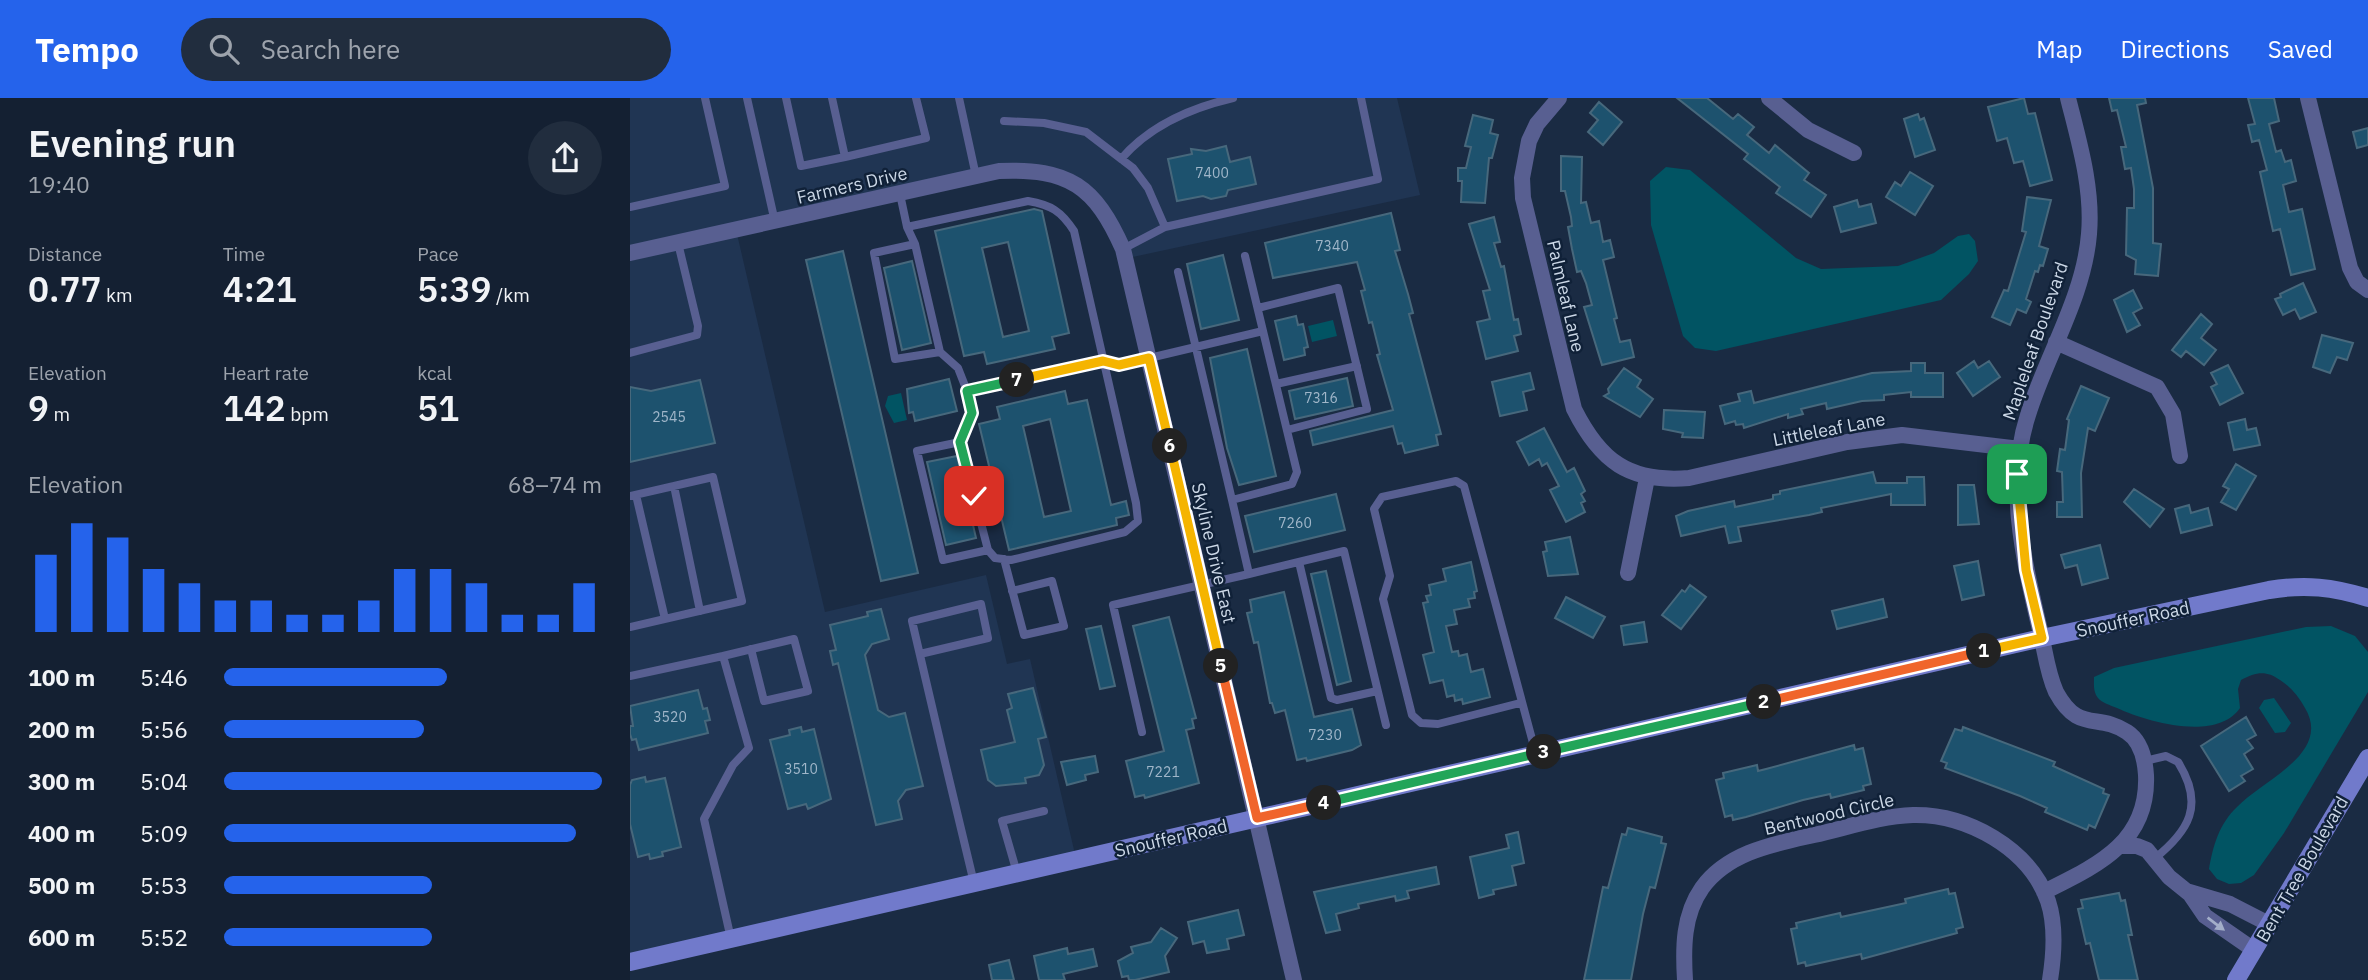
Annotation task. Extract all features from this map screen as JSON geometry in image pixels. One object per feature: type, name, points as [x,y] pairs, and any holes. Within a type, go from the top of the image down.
[{"type":"main road","name":"Snouffer Road","points":[[630,962],[2042,638],[2298,585],[2323,586],[2368,598]]},
{"type":"main road","name":"Bent Tree Boulevard","points":[[2236,980],[2368,758]]},
{"type":"street","name":"Palmleaf Lane","points":[[1559,98],[1537,124],[1523,160],[1526,212],[1574,409],[1586,433],[1602,452],[1612,461],[1647,478]]},
{"type":"street","points":[[1769,98],[1808,130],[1854,153]]},
{"type":"street","name":"Mapleleaf Boulevard","points":[[2068,98],[2084,164],[2089,201],[2089,235],[2082,271],[2027,415],[2017,474],[2021,535],[2053,684],[2065,706],[2079,719],[2128,732],[2138,743],[2145,761]]},
{"type":"street","points":[[2308,98],[2350,268],[2357,282],[2368,290]]},
{"type":"street","name":"Farmers Drive","points":[[630,253],[976,176],[1030,169],[1053,174],[1081,188]]},
{"type":"street","name":"Skyline Drive East","points":[[1081,188],[1095,199],[1108,215],[1123,249],[1294,980]]},
{"type":"street","points":[[2056,342],[2157,387],[2173,414],[2180,456]]},
{"type":"street","name":"Littleleaf Lane","points":[[1647,478],[1689,478],[1846,442],[1902,435],[2020,449]]},
{"type":"street","points":[[1628,573],[1647,478]]},
{"type":"street","points":[[2050,980],[2052,923],[2044,892],[2098,866],[2119,846],[2140,816],[2146,787],[2145,761]]},
{"type":"street","name":"Bentwood Circle","points":[[1685,980],[1686,930],[1701,889],[1733,860],[1776,844],[1897,817],[1927,816],[1961,821],[1995,838],[2009,850],[2044,892]]},
{"type":"street","points":[[2119,846],[2141,847],[2186,891],[2205,916],[2254,950]]},
{"type":"street","points":[[2186,891],[2230,904],[2269,924]]},
{"type":"lane","points":[[630,207],[726,186],[705,98]]},
{"type":"lane","points":[[747,98],[775,222]]},
{"type":"lane","points":[[786,98],[801,166],[926,138],[916,98]]},
{"type":"lane","points":[[832,98],[845,157]]},
{"type":"lane","points":[[959,98],[976,176]]},
{"type":"lane","points":[[1121,159],[1135,143],[1168,120],[1204,105],[1233,98]]},
{"type":"lane","points":[[1123,249],[1165,227],[1378,179],[1361,98]]},
{"type":"lane","points":[[1004,121],[1044,123],[1086,132],[1133,168],[1148,188],[1165,227]]},
{"type":"lane","points":[[900,194],[907,227],[915,243],[940,352],[958,368],[967,391],[972,413],[960,442],[988,550],[995,558],[1004,559],[1125,532],[1138,521],[1074,231],[1063,213],[1045,204],[1028,201],[907,227]]},
{"type":"lane","points":[[630,354],[698,335],[678,243]]},
{"type":"lane","points":[[915,243],[874,253],[895,359],[940,352]]},
{"type":"lane","points":[[1232,500],[1292,484],[1297,472],[1245,256]]},
{"type":"lane","points":[[1178,272],[1249,574]]},
{"type":"lane","points":[[1258,308],[1338,288],[1357,366],[1367,409],[1287,430]]},
{"type":"lane","points":[[967,391],[1103,361],[1119,365],[1263,331]]},
{"type":"lane","points":[[1276,384],[1357,366]]},
{"type":"lane","points":[[960,442],[917,452],[943,560],[988,550]]},
{"type":"lane","points":[[630,627],[665,619],[700,611],[741,601],[713,477],[633,496],[665,619]]},
{"type":"lane","points":[[1520,703],[1438,724],[1421,723],[1412,715],[1383,598],[1390,576],[1374,509],[1382,497],[1456,481],[1464,486],[1520,703],[1536,754]]},
{"type":"lane","points":[[674,486],[700,611]]},
{"type":"lane","points":[[1142,732],[1113,605],[1344,551],[1386,725]]},
{"type":"lane","points":[[1004,559],[1012,591],[1024,635],[1064,625],[1052,581],[1012,591]]},
{"type":"lane","points":[[1299,562],[1331,698],[1337,700],[1377,691]]},
{"type":"lane","points":[[920,654],[988,638],[981,604],[912,621],[974,883]]},
{"type":"lane","points":[[630,676],[794,639],[808,691],[764,701],[751,649]]},
{"type":"lane","points":[[723,656],[749,747],[733,765],[704,819],[731,939]]},
{"type":"lane","points":[[2145,761],[2166,756],[2178,762],[2185,777],[2192,808],[2191,819],[2183,832],[2154,859]]},
{"type":"lane","points":[[1017,873],[1002,821],[1044,811]]},
{"type":"shaded area","points":[[630,98],[1397,98],[1420,195],[1128,258],[1117,227],[1044,167],[737,234],[825,612],[986,575],[1007,664],[1030,659],[1077,863],[633,965],[630,953]]},
{"type":"shaded area","points":[[1666,167],[1690,170],[1796,258],[1821,269],[1898,266],[1934,253],[1958,236],[1969,234],[1975,241],[1978,261],[1969,274],[1941,300],[1716,351],[1695,348],[1683,336],[1651,225],[1650,181]]},
{"type":"shaded area","points":[[1333,320],[1337,336],[1312,342],[1308,326]]},
{"type":"shaded area","points":[[901,393],[907,420],[894,423],[885,406],[888,396]]},
{"type":"shaded area","points":[[2331,626],[2355,636],[2368,652],[2368,692],[2284,833],[2254,875],[2241,883],[2229,884],[2217,879],[2209,869],[2221,828],[2237,807],[2291,764],[2309,739],[2311,724],[2303,704],[2280,680],[2265,673],[2256,674],[2241,680],[2238,689],[2240,708],[2229,718],[2199,727],[2181,726],[2146,719],[2104,703],[2095,693],[2094,677],[2114,668],[2306,627]]},
{"type":"shaded area","points":[[2274,698],[2291,723],[2285,732],[2275,733],[2259,708],[2264,700]]},
{"type":"building","points":[[1677,98],[1707,98],[1733,119],[1738,114],[1754,127],[1747,135],[1769,153],[1775,145],[1809,173],[1804,180],[1826,195],[1811,217],[1776,193],[1780,187],[1744,159],[1748,154]]},
{"type":"building","points":[[2024,98],[2028,114],[2035,113],[2052,180],[2030,186],[2023,161],[2014,163],[2007,138],[1997,141],[1988,107]]},
{"type":"building","points":[[2109,98],[2145,98],[2146,103],[2137,105],[2153,188],[2153,243],[2161,244],[2158,276],[2135,274],[2136,260],[2126,255],[2127,208],[2134,208],[2134,189],[2131,168],[2125,169],[2121,147],[2126,147],[2117,110],[2112,111]]},
{"type":"building","points":[[2248,98],[2274,98],[2279,121],[2269,124],[2276,152],[2281,150],[2285,162],[2291,160],[2296,181],[2283,185],[2289,212],[2302,209],[2315,269],[2291,275],[2280,229],[2273,231],[2260,172],[2267,170],[2259,140],[2252,142],[2248,125],[2255,124]]},
{"type":"building","points":[[1599,102],[1622,122],[1603,145],[1588,132],[1598,120],[1590,113]]},
{"type":"building","points":[[1918,114],[1920,120],[1924,118],[1935,150],[1915,157],[1904,119]]},
{"type":"building","points":[[1473,115],[1493,120],[1490,133],[1498,135],[1492,158],[1489,158],[1485,203],[1461,202],[1462,181],[1458,181],[1458,168],[1466,168],[1471,147],[1465,146]]},
{"type":"building","points":[[2368,128],[2368,145],[2357,148],[2353,132]]},
{"type":"building","points":[[1226,146],[1230,162],[1250,157],[1256,184],[1228,190],[1226,196],[1211,199],[1203,196],[1177,201],[1168,159],[1192,154],[1191,149],[1206,151]]},
{"type":"building","points":[[1561,156],[1582,157],[1581,203],[1586,202],[1591,223],[1599,221],[1603,242],[1610,240],[1614,257],[1603,260],[1617,318],[1614,319],[1620,342],[1630,340],[1634,357],[1602,365],[1584,307],[1592,305],[1581,271],[1577,272],[1572,249],[1568,227],[1572,226],[1571,217],[1565,191],[1561,191]]},
{"type":"building","points":[[1910,172],[1933,186],[1915,215],[1886,197],[1895,182],[1901,186]]},
{"type":"building","points":[[2027,197],[2051,200],[2039,246],[2048,249],[2043,266],[2040,265],[2038,272],[2035,271],[2026,299],[2031,302],[2026,313],[2017,309],[2010,325],[1992,317],[2004,290],[2008,291],[2026,232],[2022,231]]},
{"type":"building","points":[[1857,200],[1859,207],[1871,204],[1876,223],[1841,232],[1834,207]]},
{"type":"building","points":[[1034,209],[1042,211],[1069,333],[1052,337],[1055,349],[987,364],[984,352],[964,356],[935,231]],"holes":[[[1008,242],[1029,331],[1003,337],[982,248]]]},
{"type":"building","points":[[1391,213],[1400,250],[1395,251],[1413,313],[1409,314],[1441,434],[1436,435],[1438,445],[1405,453],[1402,443],[1398,444],[1393,426],[1313,445],[1310,431],[1393,410],[1377,355],[1380,354],[1372,322],[1369,323],[1361,291],[1365,290],[1357,262],[1273,278],[1265,243]]},
{"type":"building","points":[[1494,217],[1500,242],[1494,243],[1501,267],[1504,266],[1514,320],[1518,319],[1521,334],[1514,336],[1518,351],[1486,359],[1477,322],[1490,319],[1483,291],[1490,290],[1469,224]]},
{"type":"building","points":[[843,251],[918,573],[881,581],[806,260]]},
{"type":"building","points":[[1223,255],[1239,320],[1201,329],[1187,264]]},
{"type":"building","points":[[912,261],[931,343],[902,350],[884,268]]},
{"type":"building","points":[[2303,283],[2316,312],[2300,319],[2295,309],[2283,315],[2275,299]]},
{"type":"building","points":[[2133,290],[2142,308],[2133,313],[2140,325],[2127,332],[2114,300]]},
{"type":"building","points":[[2201,314],[2212,324],[2201,338],[2216,350],[2204,365],[2186,351],[2181,357],[2172,350]]},
{"type":"building","points":[[1296,316],[1298,325],[1303,324],[1308,347],[1304,348],[1305,355],[1284,360],[1275,321]]},
{"type":"building","points":[[2322,335],[2353,343],[2347,360],[2337,357],[2330,373],[2313,367]]},
{"type":"building","points":[[1247,349],[1276,476],[1239,485],[1227,448],[1210,358]]},
{"type":"building","points":[[1974,361],[1978,368],[1989,361],[2000,377],[1973,396],[1957,373]]},
{"type":"building","points":[[1911,363],[1925,363],[1925,373],[1943,373],[1943,397],[1911,397],[1911,392],[1884,395],[1884,400],[1862,401],[1827,409],[1826,403],[1801,409],[1803,414],[1788,418],[1788,414],[1744,428],[1743,424],[1736,425],[1735,421],[1725,424],[1720,406],[1740,401],[1738,394],[1751,391],[1754,403],[1872,373],[1911,371]]},
{"type":"building","points":[[2228,365],[2243,393],[2220,405],[2211,387],[2217,384],[2211,373]]},
{"type":"building","points":[[1624,368],[1641,380],[1637,387],[1653,399],[1640,417],[1604,396],[1609,393],[1608,389]]},
{"type":"building","points":[[1530,373],[1534,389],[1523,392],[1527,410],[1500,416],[1492,382]]},
{"type":"building","points":[[1347,378],[1353,406],[1295,419],[1289,391]]},
{"type":"building","points":[[949,379],[957,411],[915,421],[913,412],[909,413],[907,389]]},
{"type":"building","points":[[700,380],[715,443],[630,462],[630,387],[651,391]]},
{"type":"building","points":[[2081,386],[2109,398],[2095,431],[2088,428],[2081,473],[2082,517],[2057,517],[2057,502],[2063,502],[2062,472],[2057,471],[2060,449],[2065,450],[2067,419]]},
{"type":"building","points":[[1065,391],[1068,404],[1087,400],[1111,505],[1126,501],[1129,515],[1116,518],[1117,525],[1009,550],[979,424],[1000,419],[997,407]],"holes":[[[1050,419],[1071,511],[1044,517],[1023,426]]]},
{"type":"building","points":[[1664,410],[1705,412],[1703,438],[1682,437],[1683,433],[1663,429]]},
{"type":"building","points":[[2245,419],[2247,430],[2256,428],[2260,445],[2234,450],[2228,423]]},
{"type":"building","points":[[1544,428],[1567,472],[1574,468],[1585,491],[1581,494],[1585,501],[1581,503],[1585,512],[1566,522],[1550,490],[1559,486],[1547,463],[1542,466],[1539,459],[1529,465],[1517,442]]},
{"type":"building","points":[[957,456],[976,538],[946,545],[927,462]]},
{"type":"building","points":[[2236,464],[2256,476],[2236,510],[2221,502],[2229,489],[2223,486]]},
{"type":"building","points":[[1873,472],[1876,483],[1907,483],[1907,477],[1924,477],[1925,505],[1891,505],[1891,494],[1821,508],[1822,512],[1809,515],[1738,527],[1741,541],[1729,543],[1725,526],[1681,536],[1676,516],[1688,511],[1734,501],[1735,507],[1773,499],[1773,495],[1780,494],[1780,491]]},
{"type":"building","points":[[1958,485],[1974,485],[1979,524],[1958,525]]},
{"type":"building","points":[[2134,489],[2164,509],[2150,527],[2124,502]]},
{"type":"building","points":[[1336,494],[1345,530],[1254,552],[1245,516]]},
{"type":"building","points":[[2189,505],[2191,513],[2208,508],[2212,525],[2181,533],[2175,509]]},
{"type":"building","points":[[1570,537],[1578,574],[1548,576],[1543,552],[1547,551],[1545,542]]},
{"type":"building","points":[[2100,545],[2108,578],[2082,585],[2077,565],[2065,568],[2061,555]]},
{"type":"building","points":[[1978,561],[1984,595],[1962,600],[1954,566]]},
{"type":"building","points":[[1471,562],[1477,591],[1474,592],[1475,598],[1468,599],[1470,607],[1454,610],[1457,624],[1446,626],[1452,652],[1458,651],[1459,656],[1467,654],[1471,672],[1483,669],[1490,697],[1463,704],[1462,699],[1455,701],[1454,695],[1447,697],[1443,680],[1430,683],[1423,655],[1434,652],[1423,603],[1428,602],[1426,596],[1431,595],[1429,585],[1446,581],[1443,569]]},
{"type":"building","points":[[1326,571],[1351,681],[1337,685],[1311,574]]},
{"type":"building","points":[[1690,585],[1706,597],[1681,629],[1662,615],[1682,590],[1685,592]]},
{"type":"building","points":[[1284,592],[1314,717],[1352,709],[1361,745],[1352,750],[1307,761],[1306,758],[1297,760],[1285,710],[1275,713],[1270,703],[1258,642],[1254,643],[1247,613],[1252,612],[1250,600]]},
{"type":"building","points":[[1566,597],[1605,617],[1593,638],[1555,618]]},
{"type":"building","points":[[1883,599],[1887,617],[1837,629],[1832,611]]},
{"type":"building","points":[[881,609],[889,639],[872,644],[865,655],[878,710],[889,717],[905,713],[923,786],[906,790],[898,801],[902,819],[876,825],[838,663],[833,665],[830,651],[836,650],[830,625],[868,616],[867,612]]},
{"type":"building","points":[[1169,617],[1196,718],[1192,719],[1194,728],[1186,730],[1199,783],[1145,798],[1144,795],[1135,797],[1126,761],[1164,751],[1133,626]]},
{"type":"building","points":[[1644,622],[1647,642],[1624,645],[1621,626]]},
{"type":"building","points":[[1101,626],[1115,686],[1100,689],[1086,629]]},
{"type":"building","points":[[1033,688],[1046,737],[1038,739],[1044,765],[1039,775],[1025,778],[1026,783],[996,786],[988,780],[981,750],[1015,742],[1007,710],[1012,708],[1008,694]]},
{"type":"building","points":[[698,690],[703,709],[707,708],[710,720],[705,721],[708,733],[639,750],[636,739],[632,740],[630,734],[630,726],[633,726],[630,706]]},
{"type":"building","points":[[2246,717],[2256,735],[2247,740],[2253,748],[2244,754],[2253,769],[2241,776],[2245,781],[2229,791],[2201,746]]},
{"type":"building","points":[[801,727],[802,732],[814,729],[831,799],[808,809],[806,804],[788,809],[770,740],[790,735],[789,730]]},
{"type":"building","points":[[1963,727],[2055,762],[2053,766],[2104,789],[2103,793],[2109,795],[2095,828],[2089,825],[2087,830],[2045,812],[2047,808],[2020,796],[1945,768],[1947,763],[1941,761],[1955,729],[1962,731]]},
{"type":"building","points":[[1854,745],[1855,750],[1863,748],[1871,784],[1863,786],[1864,790],[1831,798],[1830,794],[1803,800],[1733,820],[1732,815],[1725,817],[1716,780],[1724,778],[1723,773],[1757,765],[1758,771]]},
{"type":"building","points":[[1095,756],[1098,772],[1085,775],[1086,780],[1067,785],[1061,762]]},
{"type":"building","points":[[645,777],[646,782],[665,778],[681,847],[662,852],[663,856],[650,859],[649,854],[638,857],[630,824],[630,785],[632,780]]},
{"type":"building","points":[[1628,828],[1662,837],[1661,843],[1666,844],[1655,888],[1650,887],[1643,914],[1631,980],[1584,980],[1603,887],[1608,888],[1622,834],[1626,835]]},
{"type":"building","points":[[1518,832],[1524,863],[1512,866],[1516,885],[1493,890],[1494,894],[1479,898],[1470,857],[1509,848],[1506,835]]},
{"type":"building","points":[[1436,867],[1439,884],[1407,891],[1409,898],[1396,901],[1395,896],[1358,904],[1359,908],[1336,914],[1340,930],[1326,933],[1314,892]]},
{"type":"building","points":[[1948,889],[1949,894],[1955,893],[1963,927],[1956,929],[1957,933],[1862,959],[1861,954],[1806,966],[1805,962],[1798,964],[1791,929],[1797,928],[1796,923],[1840,913],[1841,917],[1906,903],[1905,899]]},
{"type":"building","points":[[2119,893],[2121,901],[2125,900],[2132,935],[2128,935],[2138,980],[2099,980],[2090,943],[2086,944],[2078,909],[2083,908],[2081,900]]},
{"type":"building","points":[[1238,910],[1244,935],[1227,939],[1229,949],[1207,953],[1204,941],[1193,944],[1188,922]]},
{"type":"building","points":[[1161,928],[1177,938],[1165,956],[1169,972],[1135,980],[1129,980],[1128,976],[1122,977],[1118,961],[1133,953],[1131,947],[1151,942]]},
{"type":"building","points":[[1067,948],[1068,954],[1093,949],[1097,966],[1063,974],[1065,980],[1039,980],[1034,956]]},
{"type":"building","points":[[1009,960],[1014,980],[992,980],[989,965]]},
{"type":"route","points":[[974,496],[960,442],[972,413],[967,391],[1103,361],[1119,365],[1149,358],[1257,818],[2042,638],[2026,570],[2017,474]]}]
